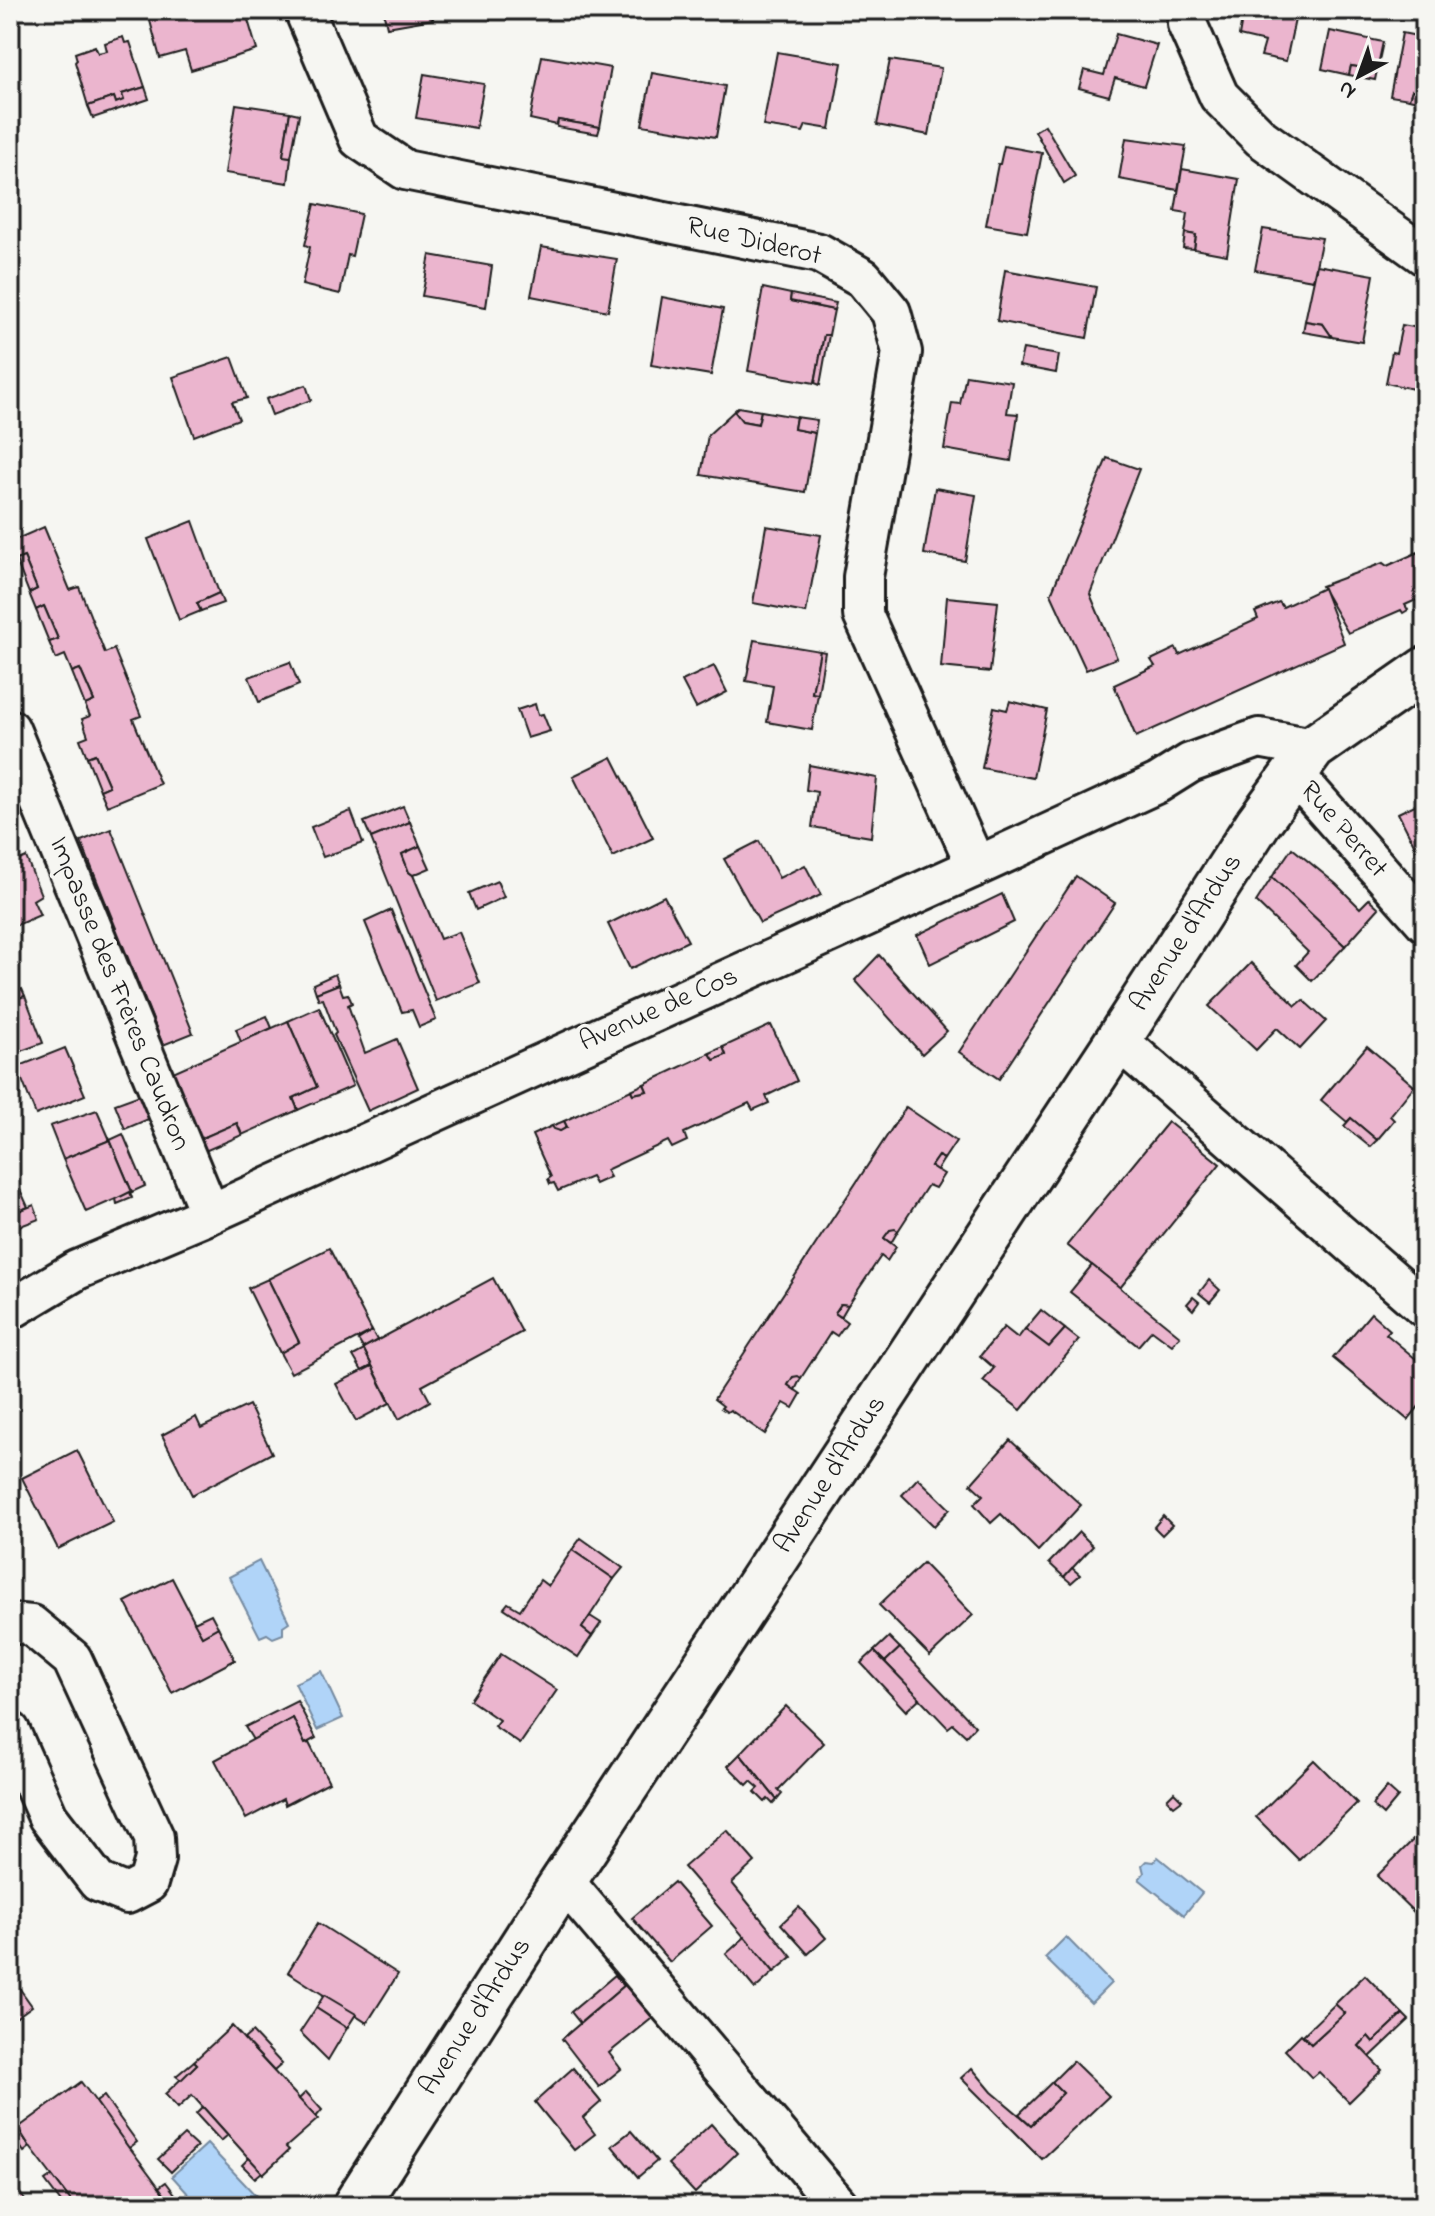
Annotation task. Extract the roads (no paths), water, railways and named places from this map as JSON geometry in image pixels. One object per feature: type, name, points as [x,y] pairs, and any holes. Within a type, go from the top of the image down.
[{"type":"main road","name":"Avenue d'Ardus","points":[[355,2206],[564,1881],[1249,836],[1304,761],[1425,670]]},
{"type":"street","name":"Rue Diderot","points":[[304,10],[359,139],[405,170],[819,253],[863,278],[891,312],[902,352],[863,577],[863,615],[969,850],[973,868]]},
{"type":"street","points":[[1188,10],[1187,24],[1219,96],[1261,138],[1425,256]]},
{"type":"street","name":"Impasse des Frères Caudron","points":[[10,729],[210,1214]]},
{"type":"street","name":"Avenue de Cos","points":[[10,1310],[77,1270],[210,1214],[973,868],[1158,783],[1190,763],[1259,738],[1304,761]]},
{"type":"street","name":"Rue Perret","points":[[1304,761],[1425,922]]},
{"type":"street","points":[[1118,1040],[1425,1308]]},
{"type":"street","points":[[10,1623],[31,1625],[72,1659],[154,1837],[155,1859],[148,1883],[127,1894],[98,1882],[48,1817],[10,1731]]},
{"type":"street","points":[[564,1881],[839,2206]]},
{"type":"water","points":[[259,1561],[289,1622],[283,1626],[283,1634],[273,1638],[267,1634],[260,1637],[229,1577]]},
{"type":"water","points":[[321,1671],[343,1718],[317,1730],[295,1683]]},
{"type":"water","points":[[1158,1857],[1202,1893],[1184,1915],[1139,1879],[1144,1873],[1142,1865],[1146,1861],[1154,1862]]},
{"type":"water","points":[[1066,1937],[1111,1983],[1091,2003],[1045,1958]]},
{"type":"water","points":[[207,2144],[259,2199],[251,2206],[199,2206],[172,2176]]}]
